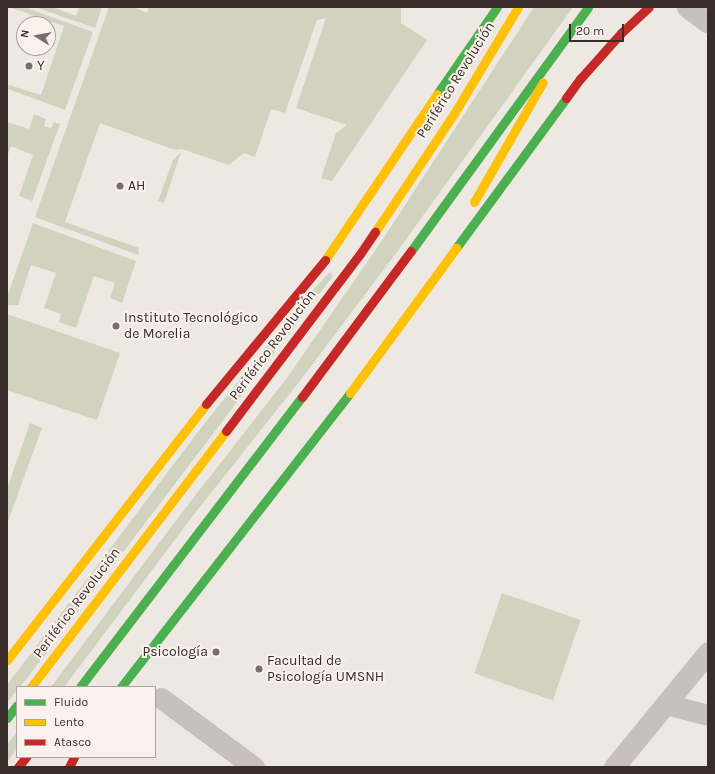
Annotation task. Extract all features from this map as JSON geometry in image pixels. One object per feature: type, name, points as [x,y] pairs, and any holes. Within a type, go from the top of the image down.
[{"type":"main road","points":[[7,660],[219,387],[330,254],[451,72],[497,7]]},
{"type":"main road","name":"Periférico Revolución","points":[[32,686],[360,254],[455,112],[518,7]]},
{"type":"main road","points":[[81,686],[347,338],[588,7]]},
{"type":"main road","points":[[122,686],[355,386],[425,288],[580,79],[621,33],[649,7]]},
{"type":"main road","points":[[471,207],[579,20]]},
{"type":"main road","points":[[425,288],[460,227]]},
{"type":"main road","points":[[7,718],[16,706]]},
{"type":"main road","points":[[18,767],[25,758]]},
{"type":"main road","points":[[65,767],[72,758]]},
{"type":"street","points":[[687,7],[708,24]]},
{"type":"street","points":[[614,767],[708,652]]},
{"type":"street","points":[[161,698],[254,767]]},
{"type":"street","points":[[666,704],[708,715]]},
{"type":"green space","points":[[9,7],[24,7],[49,16],[35,16]]},
{"type":"green space","points":[[35,7],[52,7],[76,16],[79,7],[102,7],[95,28]]},
{"type":"green space","points":[[109,7],[133,7],[147,13],[149,7],[401,7],[401,23],[427,40],[332,181],[321,178],[336,133],[347,125],[296,108],[326,18],[317,20],[285,113],[271,109],[255,157],[244,153],[229,165],[182,149],[175,150],[100,123],[65,222],[139,248],[138,255],[35,217]]},
{"type":"green space","points":[[534,7],[573,7],[397,252],[299,382],[195,513],[65,686],[52,686],[187,506],[289,375],[381,242]]},
{"type":"green space","points":[[56,19],[93,32],[65,110],[8,89],[9,85],[41,95],[54,56],[56,56],[56,50],[64,26],[56,23]]},
{"type":"green space","points":[[34,114],[46,119],[44,126],[51,128],[54,122],[60,124],[32,201],[19,196],[33,155],[11,146],[7,157],[7,122],[29,129]]},
{"type":"green space","points":[[181,152],[164,203],[158,201],[173,160]]},
{"type":"green space","points":[[33,223],[136,261],[122,303],[110,298],[115,283],[94,276],[76,328],[59,322],[61,314],[44,308],[56,273],[31,265],[18,305],[7,305],[7,297]]},
{"type":"green space","points":[[330,272],[333,276],[44,656],[21,686],[16,686],[16,691],[7,703],[7,685],[204,424],[311,292]]},
{"type":"green space","points":[[7,314],[120,353],[97,420],[7,390]]},
{"type":"green space","points":[[30,423],[42,428],[7,524],[7,489]]},
{"type":"green space","points":[[502,593],[580,620],[553,700],[474,673]]},
{"type":"green space","points":[[16,733],[16,750],[7,762],[7,745]]},
{"type":"traffic: fast","points":[[437,94],[497,7]]},
{"type":"traffic: fast","points":[[411,251],[588,7]]},
{"type":"traffic: fast","points":[[456,248],[566,98]]},
{"type":"traffic: fast","points":[[122,686],[350,393]]},
{"type":"traffic: fast","points":[[81,686],[302,397]]},
{"type":"traffic: fast","points":[[7,718],[16,706]]},
{"type":"traffic: slow","points":[[375,232],[455,112],[518,7]]},
{"type":"traffic: slow","points":[[474,202],[543,82]]},
{"type":"traffic: slow","points":[[325,260],[437,94]]},
{"type":"traffic: slow","points":[[350,393],[456,248]]},
{"type":"traffic: slow","points":[[7,660],[206,404]]},
{"type":"traffic: slow","points":[[32,686],[226,431]]},
{"type":"traffic: jam","points":[[566,98],[580,79],[621,33],[649,7]]},
{"type":"traffic: jam","points":[[226,431],[375,232]]},
{"type":"traffic: jam","points":[[302,397],[411,251]]},
{"type":"traffic: jam","points":[[206,404],[325,260]]},
{"type":"traffic: jam","points":[[18,767],[25,758]]},
{"type":"traffic: jam","points":[[69,767],[74,758]]},
{"type":"place","name":"Y","points":[[29,66]]},
{"type":"place","name":"AH","points":[[120,186]]},
{"type":"place","name":"Instituto Tecnológico de Morelia","points":[[116,326]]},
{"type":"place","name":"Psicología","points":[[216,652]]},
{"type":"place","name":"Facultad de Psicología UMSNH","points":[[259,669]]}]
